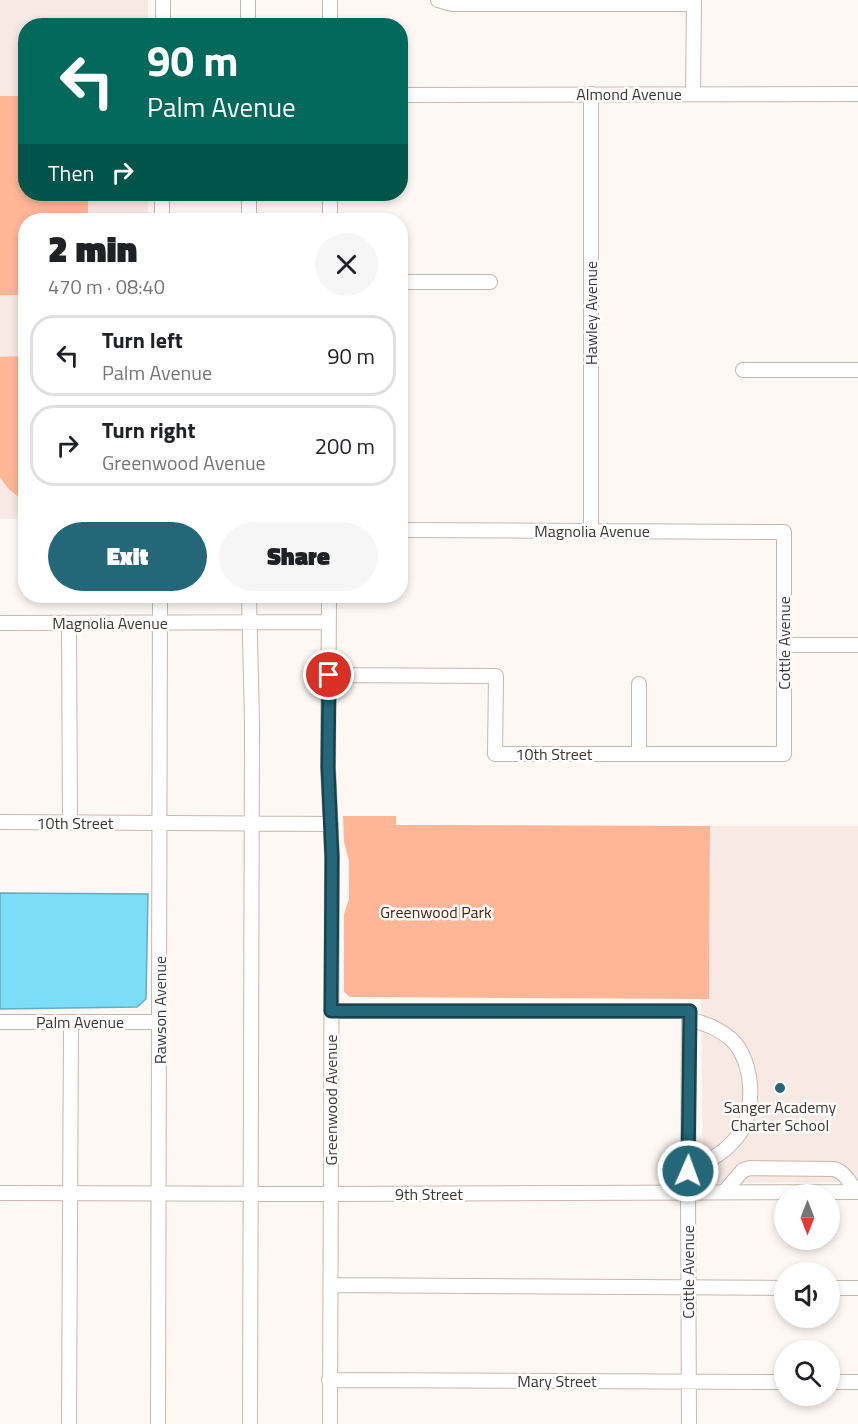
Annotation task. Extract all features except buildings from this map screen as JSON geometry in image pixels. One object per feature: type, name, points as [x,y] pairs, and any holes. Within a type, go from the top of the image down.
[{"type":"street","points":[[163,0],[163,18]]},
{"type":"street","points":[[248,0],[248,18]]},
{"type":"street","points":[[330,0],[330,18]]},
{"type":"street","points":[[438,0],[452,4],[501,5],[694,2],[693,94]]},
{"type":"street","name":"Hawley Avenue","points":[[591,94],[591,531]]},
{"type":"street","name":"Almond Avenue","points":[[408,95],[858,94]]},
{"type":"street","points":[[408,282],[490,282]]},
{"type":"street","points":[[743,369],[858,370]]},
{"type":"street","name":"Magnolia Avenue","points":[[408,530],[784,532]]},
{"type":"street","name":"Cottle Avenue","points":[[784,532],[784,754]]},
{"type":"street","name":"Rawson Avenue","points":[[158,1424],[160,603]]},
{"type":"street","points":[[249,603],[252,723],[250,1424]]},
{"type":"street","name":"Greenwood Avenue","points":[[329,603],[328,767],[331,824],[330,1424]]},
{"type":"street","name":"Magnolia Avenue","points":[[0,622],[328,622]]},
{"type":"street","points":[[69,623],[70,823]]},
{"type":"street","points":[[784,645],[858,645]]},
{"type":"street","name":"10th Street","points":[[329,675],[495,676],[495,753],[784,754]]},
{"type":"street","points":[[639,684],[639,754]]},
{"type":"street","name":"10th Street","points":[[0,822],[331,824]]},
{"type":"street","points":[[331,1011],[690,1016],[708,1023],[732,1040],[746,1062],[751,1089],[748,1114],[739,1136],[721,1154],[688,1171]]},
{"type":"street","name":"Cottle Avenue","points":[[688,1424],[690,1016]]},
{"type":"street","name":"Palm Avenue","points":[[0,1022],[160,1022]]},
{"type":"street","points":[[69,1424],[71,1022]]},
{"type":"street","points":[[724,1192],[743,1170],[750,1168],[834,1169],[845,1175],[857,1192]]},
{"type":"street","name":"9th Street","points":[[0,1193],[857,1192]]},
{"type":"street","points":[[331,1285],[774,1288]]},
{"type":"street","points":[[840,1288],[858,1288]]},
{"type":"street","name":"Mary Street","points":[[329,1380],[774,1382]]},
{"type":"street","points":[[840,1382],[858,1382]]},
{"type":"shaded area","points":[[0,0],[148,0],[148,18],[18,18],[18,201],[148,201],[148,213],[18,213],[18,519],[0,519]]},
{"type":"shaded area","name":"Sanger Academy Charter School","points":[[710,826],[858,826],[858,1182],[708,1183],[703,1177],[701,998],[709,998]]},
{"type":"green space","points":[[0,96],[18,96],[18,201],[88,201],[88,213],[18,213],[18,295],[0,295]]},
{"type":"green space","points":[[18,356],[18,497],[0,477],[0,357]]},
{"type":"green space","name":"Greenwood Park","points":[[343,816],[396,816],[396,825],[710,826],[709,999],[350,997],[344,992],[344,915],[349,898],[349,861],[344,842]]},
{"type":"water","points":[[0,893],[148,894],[146,999],[137,1007],[0,1009]]},
{"type":"place","name":"Sanger Academy Charter School","points":[[780,1088]]},
{"type":"route","points":[[329,675],[328,767],[332,837],[331,1011],[690,1011],[688,1171]]}]
